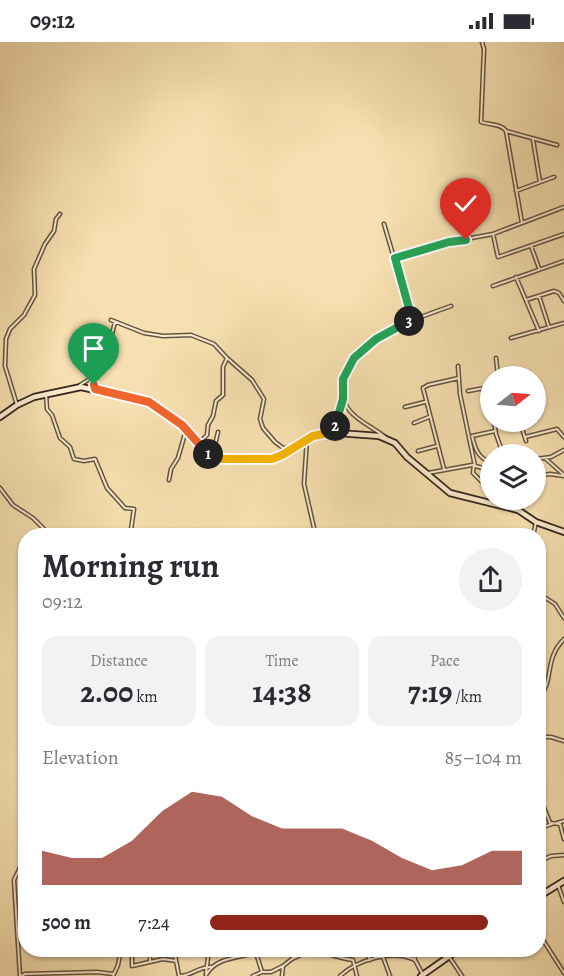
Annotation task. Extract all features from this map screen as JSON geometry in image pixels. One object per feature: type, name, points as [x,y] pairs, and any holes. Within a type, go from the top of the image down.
[{"type":"street","points":[[482,42],[484,52],[481,122],[557,145]]},
{"type":"street","points":[[506,131],[522,223]]},
{"type":"street","points":[[533,139],[540,182]]},
{"type":"street","points":[[516,191],[554,177]]},
{"type":"street","points":[[395,258],[449,242],[494,234],[564,207]]},
{"type":"street","points":[[17,405],[5,366],[6,339],[10,329],[24,315],[35,295],[34,269],[45,244],[54,231],[56,219],[60,214]]},
{"type":"street","points":[[384,224],[412,319]]},
{"type":"street","points":[[494,234],[498,258],[564,234]]},
{"type":"street","points":[[531,246],[539,270]]},
{"type":"street","points":[[493,286],[564,261]]},
{"type":"street","points":[[516,278],[539,331]]},
{"type":"street","points":[[526,300],[557,292],[562,295],[564,301]]},
{"type":"street","points":[[539,296],[549,328]]},
{"type":"street","points":[[333,432],[343,399],[343,379],[354,358],[376,339],[412,319],[451,306]]},
{"type":"street","points":[[0,417],[17,405],[46,394],[66,392],[88,380],[112,334],[113,321],[144,333],[158,336],[188,334],[214,344],[250,377],[262,396],[260,420],[263,428],[280,446],[294,447]]},
{"type":"street","points":[[511,338],[564,323]]},
{"type":"street","points":[[198,444],[207,435],[216,401],[223,392],[223,367],[227,358]]},
{"type":"street","points":[[496,358],[497,366]]},
{"type":"street","points":[[458,366],[470,436],[473,473],[480,480]]},
{"type":"street","points":[[93,374],[95,389]]},
{"type":"street","points":[[444,469],[423,392],[424,386],[459,378]]},
{"type":"street","points":[[77,387],[148,401],[186,430],[212,456],[222,459],[272,459],[319,433],[333,432],[385,437]]},
{"type":"street","points":[[468,391],[480,389]]},
{"type":"street","points":[[46,394],[47,409],[52,415],[60,438],[70,447],[74,459],[84,461],[95,459],[107,488],[124,508],[133,509],[131,528]]},
{"type":"street","points":[[343,399],[350,410],[395,443],[407,457],[450,492],[480,500]]},
{"type":"street","points":[[405,407],[426,402]]},
{"type":"street","points":[[414,423],[429,417]]},
{"type":"street","points":[[523,432],[525,439],[556,429],[564,437]]},
{"type":"street","points":[[169,480],[186,430]]},
{"type":"street","points":[[212,456],[218,432]]},
{"type":"street","points":[[470,436],[490,432]]},
{"type":"street","points":[[470,436],[480,456]]},
{"type":"street","points":[[307,438],[304,484],[315,528]]},
{"type":"street","points":[[418,451],[437,446]]},
{"type":"street","points":[[564,450],[546,459],[564,475]]},
{"type":"street","points":[[428,473],[444,469],[480,468]]},
{"type":"street","points":[[546,475],[564,475]]},
{"type":"street","points":[[0,488],[13,505],[44,528]]},
{"type":"street","points":[[517,510],[536,522],[564,532]]},
{"type":"street","points":[[535,528],[536,522]]},
{"type":"street","points":[[546,598],[555,604],[564,618]]},
{"type":"street","points":[[546,684],[552,654],[564,639]]},
{"type":"street","points":[[546,737],[564,741]]},
{"type":"street","points":[[546,810],[552,824]]},
{"type":"street","points":[[546,826],[564,821]]},
{"type":"street","points":[[557,823],[564,839]]},
{"type":"street","points":[[546,858],[564,855]]},
{"type":"street","points":[[18,872],[14,880],[18,944]]},
{"type":"street","points":[[546,892],[564,881]]},
{"type":"street","points":[[558,885],[564,902]]},
{"type":"street","points":[[546,945],[564,973]]},
{"type":"street","points":[[19,957],[20,976],[96,972],[113,975],[119,957]]},
{"type":"street","points":[[132,957],[132,965],[163,959],[176,961]]},
{"type":"street","points":[[150,957],[150,962]]},
{"type":"street","points":[[175,957],[180,976],[212,967]]},
{"type":"street","points":[[206,976],[208,957]]},
{"type":"street","points":[[206,976],[212,967],[224,959],[242,957]]},
{"type":"street","points":[[257,957],[262,972]]},
{"type":"street","points":[[253,976],[262,972],[271,972],[296,957]]},
{"type":"street","points":[[338,957],[353,960],[357,976]]},
{"type":"street","points":[[340,976],[355,964],[383,957],[390,976]]},
{"type":"street","points":[[408,957],[415,960]]},
{"type":"street","points":[[414,957],[422,976],[446,957]]},
{"type":"street","points":[[449,957],[462,976]]},
{"type":"street","points":[[282,976],[283,966]]},
{"type":"route","points":[[94,385],[95,389],[149,402],[182,425],[202,449],[216,458],[275,458],[319,433],[333,432],[343,399],[342,382],[354,358],[376,339],[412,319],[395,258],[449,242],[466,240]]}]
